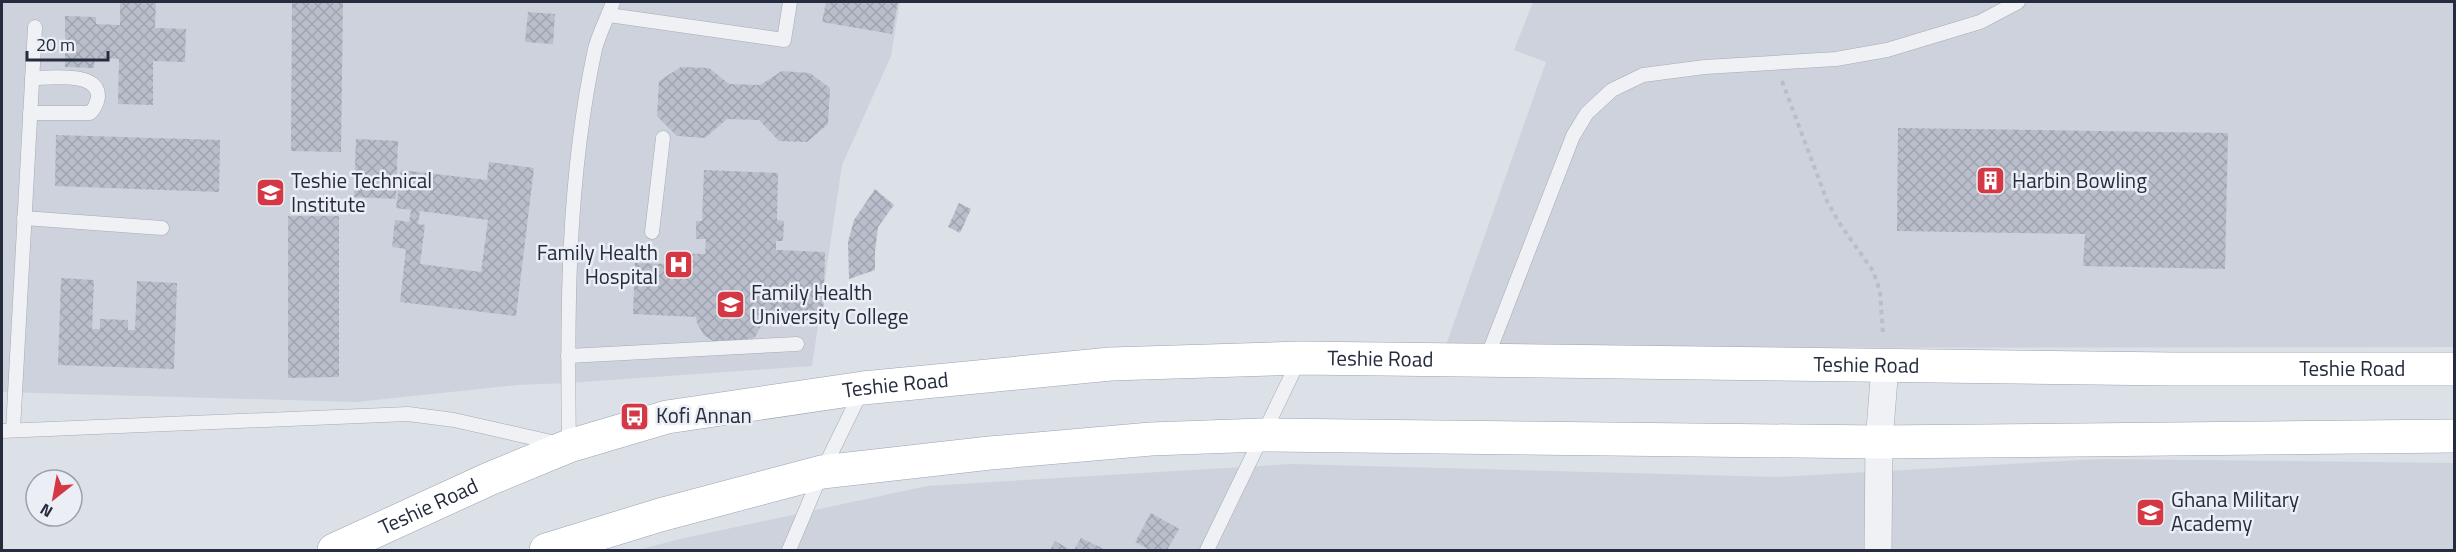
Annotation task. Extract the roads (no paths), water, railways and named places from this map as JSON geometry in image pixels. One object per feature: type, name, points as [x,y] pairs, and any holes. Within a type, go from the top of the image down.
[{"type":"main road","name":"Teshie Road","points":[[334,550],[489,479],[569,446],[667,417],[863,388],[1111,364],[1300,358],[2172,369],[2454,369]]},
{"type":"main road","points":[[546,550],[660,515],[822,472],[990,453],[1150,439],[1262,435],[1879,442],[2454,436]]},
{"type":"street","points":[[1878,550],[1879,442],[1885,366]]},
{"type":"lane","points":[[35,27],[24,218],[7,430],[408,414],[454,420],[569,446],[570,232],[581,129],[596,46],[611,8],[784,40],[790,2]]},
{"type":"lane","points":[[1485,361],[1573,136],[1587,113],[1612,90],[1643,75],[1705,67],[1836,59],[1887,50],[1980,22],[2018,2]]},
{"type":"lane","points":[[30,113],[90,113],[96,107],[98,100],[98,91],[93,84],[84,79],[33,78]]},
{"type":"lane","points":[[652,232],[663,138]]},
{"type":"lane","points":[[24,218],[162,228]]},
{"type":"lane","points":[[568,356],[797,344]]},
{"type":"lane","points":[[1208,550],[1300,358]]},
{"type":"lane","points":[[789,550],[822,472],[863,388]]},
{"type":"place","name":"Harbin Bowling","points":[[1991,181]]},
{"type":"place","name":"Teshie Technical Institute","points":[[270,193]]},
{"type":"place","name":"Family Health Hospital","points":[[679,265]]},
{"type":"place","name":"Family Health University College","points":[[730,305]]},
{"type":"place","name":"Kofi Annan","points":[[635,416]]},
{"type":"place","name":"Ghana Military Academy","points":[[2150,512]]}]
